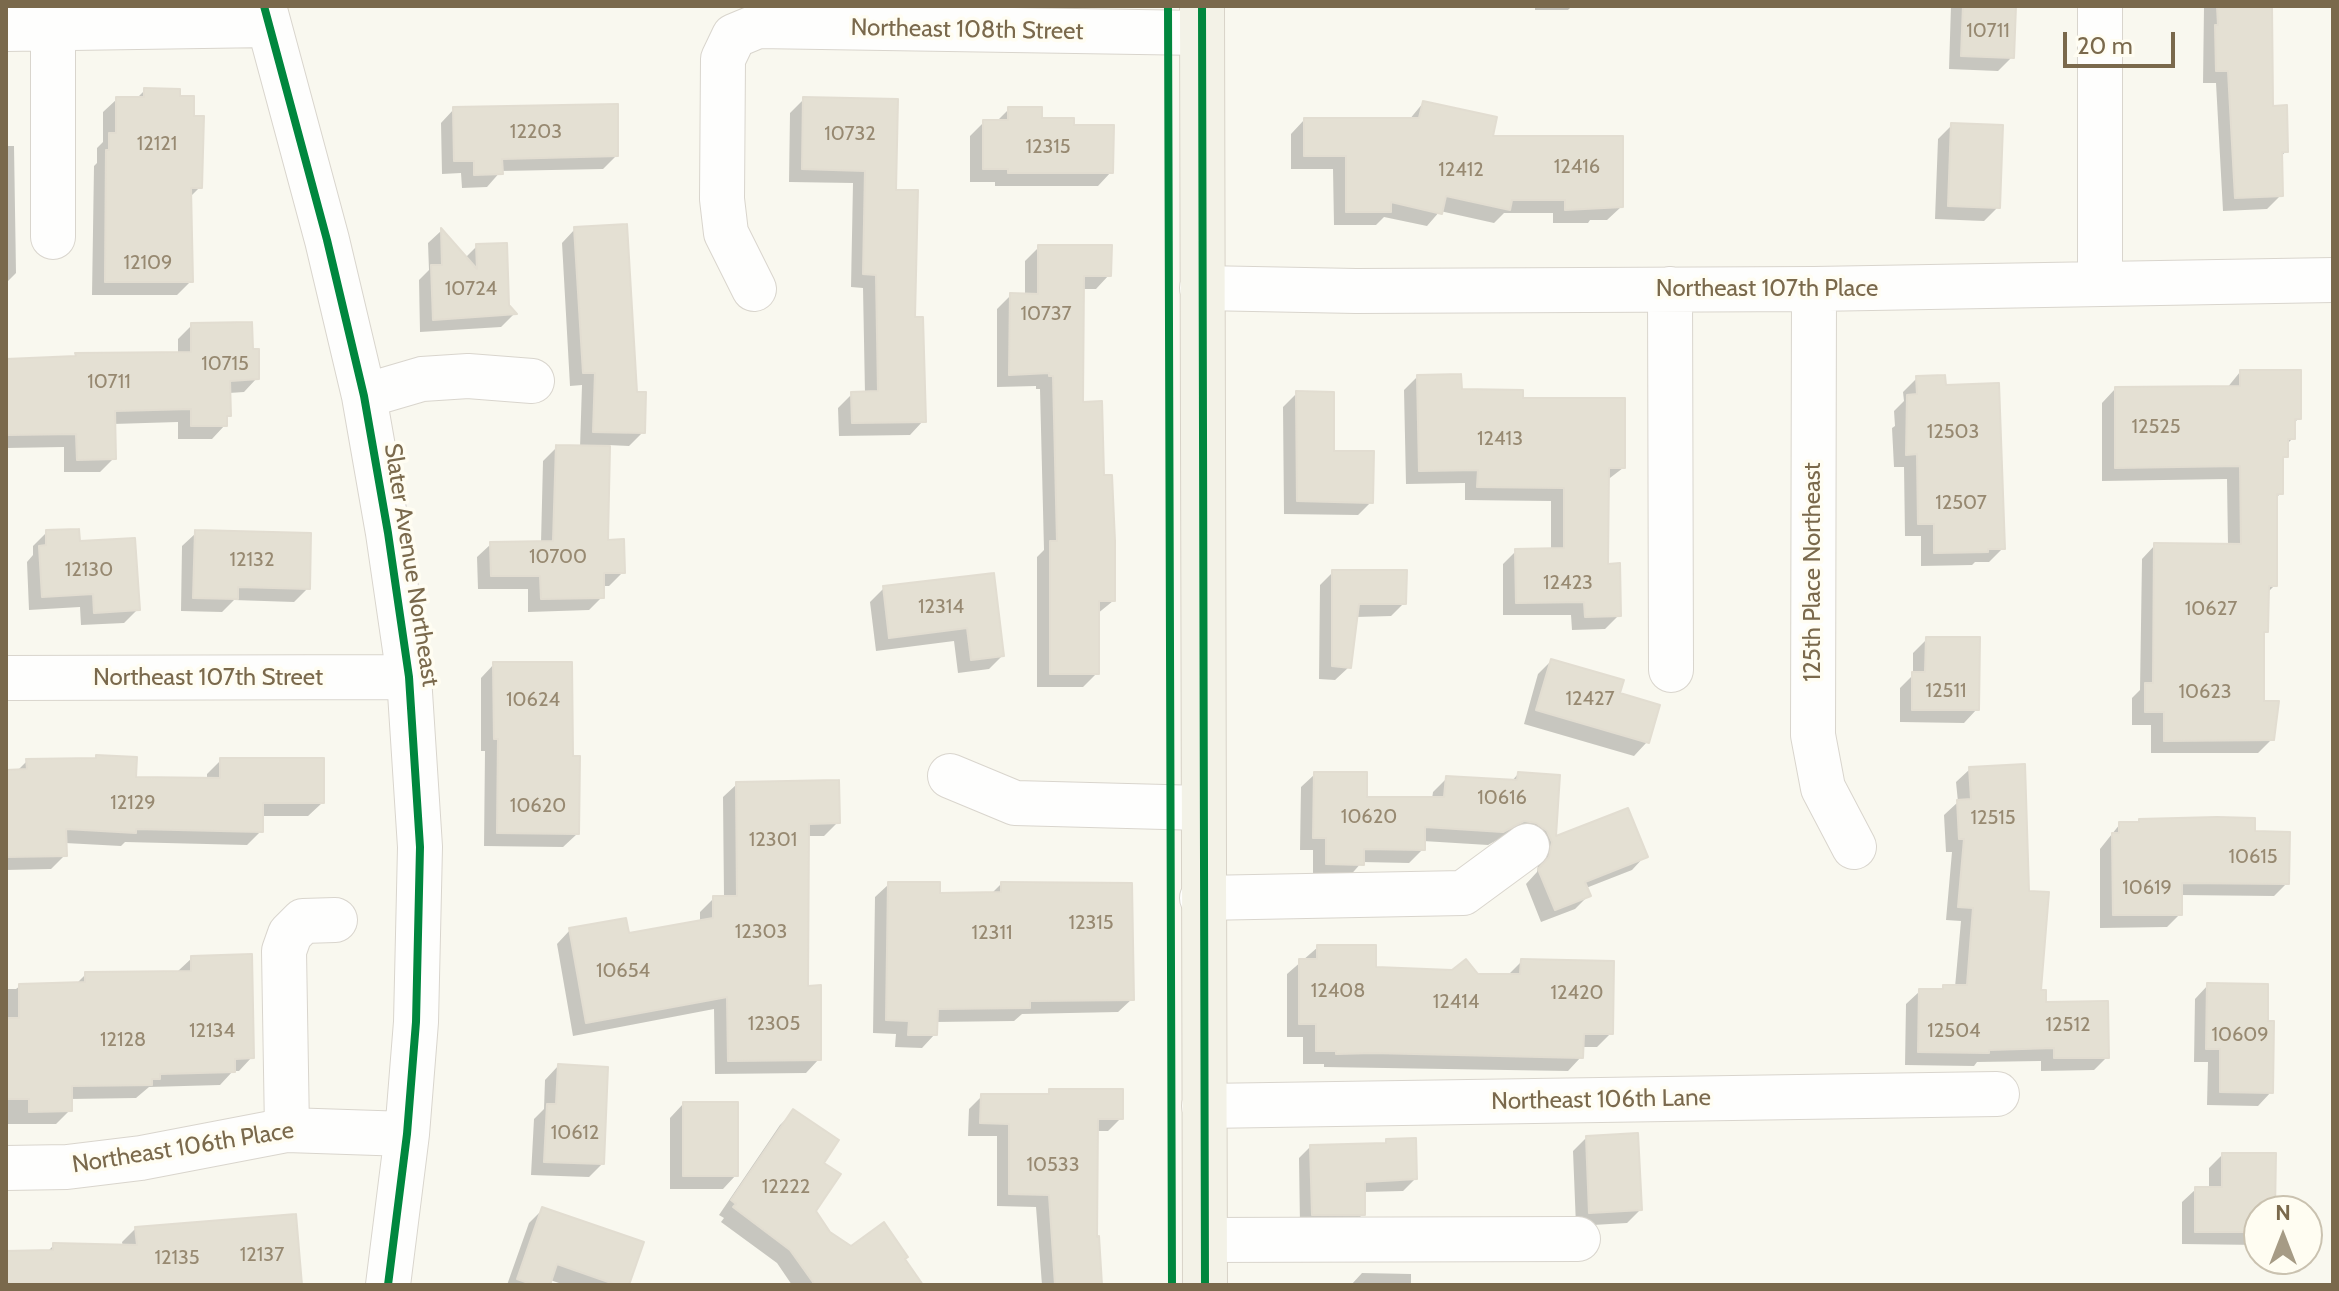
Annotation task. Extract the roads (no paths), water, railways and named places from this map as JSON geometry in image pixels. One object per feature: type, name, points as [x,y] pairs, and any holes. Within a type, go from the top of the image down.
[{"type":"main road","points":[[1202,20],[1205,1285]]},
{"type":"street","points":[[2100,6],[2100,284]]},
{"type":"street","points":[[6,29],[266,16]]},
{"type":"street","name":"Slater Avenue Northeast","points":[[266,16],[327,240],[364,396],[409,677],[420,847],[416,1022],[407,1134],[388,1285]]},
{"type":"street","name":"Northeast 108th Street","points":[[754,289],[726,233],[722,199],[723,59],[734,36],[758,26],[1202,20]]},
{"type":"street","points":[[53,28],[53,237]]},
{"type":"street","name":"Northeast 107th Place","points":[[1202,288],[1356,291],[1814,289],[2333,280]]},
{"type":"street","points":[[1670,289],[1671,670]]},
{"type":"street","name":"125th Place Northeast","points":[[1814,289],[1813,735],[1823,788],[1854,847]]},
{"type":"street","points":[[364,396],[422,379],[468,376],[532,381]]},
{"type":"street","name":"Northeast 107th Street","points":[[6,678],[409,677]]},
{"type":"street","points":[[950,776],[1015,803],[1202,808]]},
{"type":"street","points":[[1202,898],[1463,893],[1527,846]]},
{"type":"street","points":[[287,1130],[284,951],[290,934],[303,921],[335,920]]},
{"type":"street","name":"Northeast 106th Lane","points":[[1204,1106],[1997,1094]]},
{"type":"street","name":"Northeast 106th Place","points":[[6,1168],[67,1167],[141,1158],[287,1130],[407,1134]]},
{"type":"street","points":[[1205,1240],[1578,1239]]}]
